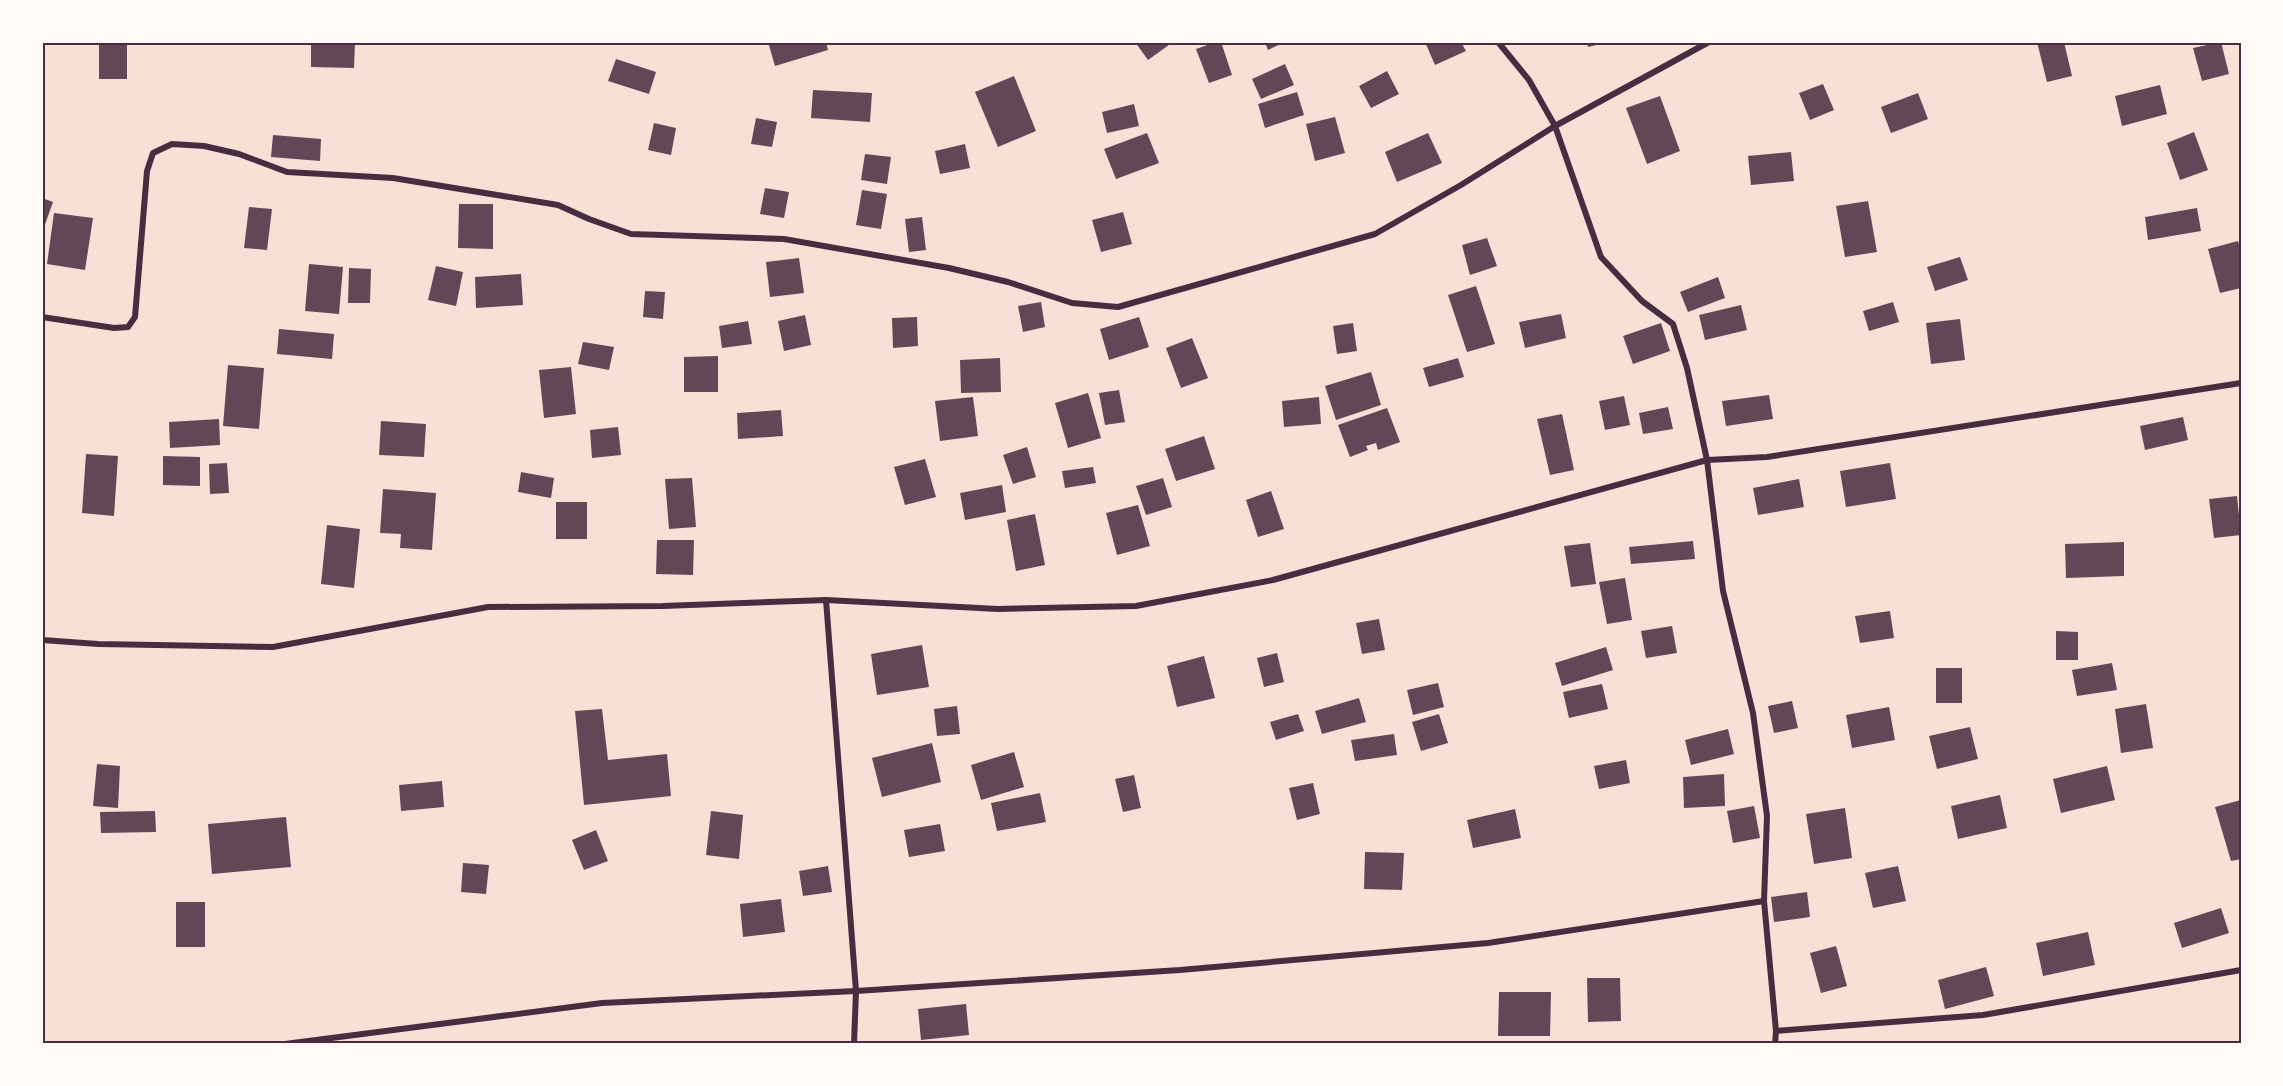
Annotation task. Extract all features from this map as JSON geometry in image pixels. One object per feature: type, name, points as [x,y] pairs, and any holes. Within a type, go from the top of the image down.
[{"type":"street","points":[[1498,42],[1529,80],[1555,126],[1601,257],[1642,301],[1672,324],[1687,368],[1707,460],[1723,591],[1753,713],[1767,816],[1764,902],[1776,1031],[1775,1044]]},
{"type":"street","points":[[42,317],[114,328],[128,327],[135,317],[147,171],[153,153],[172,144],[204,146],[239,154],[287,172],[393,178],[558,205],[632,234],[784,239],[949,268],[1008,282],[1072,303],[1118,307],[1375,234],[1461,185],[1555,126],[1709,42]]},
{"type":"street","points":[[42,640],[98,644],[273,646],[488,607],[663,606],[826,600],[998,609],[1136,606],[1274,580],[1707,460],[1767,457],[2241,383]]},
{"type":"street","points":[[826,600],[856,991],[854,1044]]},
{"type":"street","points":[[285,1044],[602,1003],[856,991],[1180,970],[1476,944],[1764,902]]},
{"type":"street","points":[[1776,1031],[1983,1015],[2241,970]]},
{"type":"building","points":[[99,42],[127,42],[127,79],[99,79]]},
{"type":"building","points":[[311,42],[355,42],[354,68],[311,67]]},
{"type":"building","points":[[768,42],[826,42],[828,50],[775,66]]},
{"type":"building","points":[[1135,42],[1173,42],[1148,60]]},
{"type":"building","points":[[1221,42],[1232,75],[1209,83],[1196,49]]},
{"type":"building","points":[[1265,42],[1285,42],[1268,50]]},
{"type":"building","points":[[1425,42],[1461,42],[1466,51],[1435,65]]},
{"type":"building","points":[[1587,42],[1605,42],[1605,43],[1588,47]]},
{"type":"building","points":[[2037,42],[2064,42],[2072,76],[2047,82]]},
{"type":"building","points":[[2221,42],[2229,74],[2202,81],[2193,48]]},
{"type":"building","points":[[616,59],[656,72],[649,94],[608,81]]},
{"type":"building","points":[[1285,64],[1294,85],[1261,99],[1252,79]]},
{"type":"building","points":[[1387,71],[1399,94],[1371,108],[1359,86]]},
{"type":"building","points":[[1014,76],[1036,131],[998,147],[975,92]]},
{"type":"building","points":[[1823,84],[1834,110],[1810,120],[1799,93]]},
{"type":"building","points":[[2160,85],[2167,114],[2122,126],[2115,96]]},
{"type":"building","points":[[813,90],[872,93],[870,122],[811,118]]},
{"type":"building","points":[[1297,92],[1304,115],[1265,128],[1258,104]]},
{"type":"building","points":[[1918,93],[1928,119],[1891,133],[1881,107]]},
{"type":"building","points":[[1660,96],[1680,151],[1647,164],[1626,108]]},
{"type":"building","points":[[1134,104],[1139,126],[1107,133],[1102,112]]},
{"type":"building","points":[[1335,117],[1345,153],[1315,161],[1306,124]]},
{"type":"building","points":[[756,118],[777,122],[772,147],[751,144]]},
{"type":"building","points":[[654,123],[676,128],[671,155],[648,150]]},
{"type":"building","points":[[2194,132],[2208,170],[2180,180],[2167,143]]},
{"type":"building","points":[[1147,133],[1159,163],[1116,179],[1104,149]]},
{"type":"building","points":[[1428,133],[1442,163],[1397,182],[1385,152]]},
{"type":"building","points":[[273,135],[321,139],[320,161],[271,157]]},
{"type":"building","points":[[965,144],[970,168],[940,174],[935,151]]},
{"type":"building","points":[[1791,152],[1794,181],[1751,185],[1748,156]]},
{"type":"building","points":[[865,154],[891,157],[887,184],[861,180]]},
{"type":"building","points":[[765,188],[789,192],[784,218],[760,214]]},
{"type":"building","points":[[862,190],[887,194],[881,229],[856,225]]},
{"type":"building","points":[[42,198],[53,202],[42,233]]},
{"type":"building","points":[[1868,201],[1877,252],[1845,257],[1836,206]]},
{"type":"building","points":[[459,204],[493,204],[493,249],[458,248]]},
{"type":"building","points":[[249,207],[272,209],[267,250],[244,248]]},
{"type":"building","points":[[2197,208],[2201,231],[2148,240],[2145,217]]},
{"type":"building","points":[[1123,212],[1132,244],[1101,252],[1092,220]]},
{"type":"building","points":[[54,213],[93,218],[85,270],[47,264]]},
{"type":"building","points":[[922,217],[926,250],[909,252],[905,219]]},
{"type":"building","points":[[1487,238],[1497,266],[1470,275],[1462,245]]},
{"type":"building","points":[[2238,241],[2241,251],[2241,288],[2220,293],[2208,249]]},
{"type":"building","points":[[1960,257],[1968,280],[1935,291],[1927,267]]},
{"type":"building","points":[[799,258],[804,293],[770,297],[766,262]]},
{"type":"building","points":[[309,264],[343,267],[339,314],[305,311]]},
{"type":"building","points":[[436,266],[463,272],[456,306],[428,300]]},
{"type":"building","points":[[349,268],[371,269],[370,303],[348,303]]},
{"type":"building","points":[[521,274],[523,305],[476,308],[475,277]]},
{"type":"building","points":[[1718,277],[1725,298],[1688,312],[1680,292]]},
{"type":"building","points":[[1476,286],[1495,344],[1467,352],[1448,295]]},
{"type":"building","points":[[645,291],[665,292],[663,319],[643,317]]},
{"type":"building","points":[[1041,302],[1045,327],[1023,332],[1018,306]]},
{"type":"building","points":[[1893,302],[1899,322],[1869,331],[1863,311]]},
{"type":"building","points":[[1741,305],[1747,330],[1705,340],[1699,315]]},
{"type":"building","points":[[1561,314],[1566,338],[1525,348],[1519,322]]},
{"type":"building","points":[[805,315],[811,345],[784,351],[778,321]]},
{"type":"building","points":[[917,317],[918,346],[893,348],[892,318]]},
{"type":"building","points":[[1139,317],[1149,347],[1109,360],[1100,329]]},
{"type":"building","points":[[1960,319],[1965,360],[1931,364],[1926,323]]},
{"type":"building","points":[[748,321],[752,344],[722,348],[719,326]]},
{"type":"building","points":[[1353,323],[1357,351],[1337,354],[1333,326]]},
{"type":"building","points":[[1661,323],[1670,351],[1633,364],[1623,336]]},
{"type":"building","points":[[279,329],[334,334],[332,359],[277,354]]},
{"type":"building","points":[[1192,338],[1208,378],[1181,388],[1166,348]]},
{"type":"building","points":[[583,342],[614,347],[609,370],[578,364]]},
{"type":"building","points":[[718,356],[718,392],[684,392],[684,357]]},
{"type":"building","points":[[1000,358],[1001,392],[961,393],[960,360]]},
{"type":"building","points":[[1458,358],[1464,377],[1429,387],[1423,368]]},
{"type":"building","points":[[228,365],[264,368],[259,429],[223,426]]},
{"type":"building","points":[[571,367],[576,414],[544,418],[539,370]]},
{"type":"building","points":[[1371,372],[1381,405],[1336,420],[1325,386]]},
{"type":"building","points":[[1119,390],[1125,422],[1105,425],[1099,393]]},
{"type":"building","points":[[1088,393],[1101,438],[1068,448],[1055,403]]},
{"type":"building","points":[[1769,395],[1773,419],[1726,426],[1722,401]]},
{"type":"building","points":[[1624,396],[1630,425],[1605,430],[1599,401]]},
{"type":"building","points":[[973,397],[978,436],[940,441],[935,401]]},
{"type":"building","points":[[1319,397],[1321,424],[1284,427],[1282,401]]},
{"type":"building","points":[[1668,407],[1673,429],[1643,434],[1639,413]]},
{"type":"building","points":[[1387,408],[1400,442],[1378,450],[1376,443],[1366,446],[1368,450],[1350,457],[1338,425]]},
{"type":"building","points":[[781,410],[783,436],[738,439],[737,413]]},
{"type":"building","points":[[1562,414],[1574,470],[1550,475],[1537,419]]},
{"type":"building","points":[[2183,417],[2188,440],[2145,450],[2140,426]]},
{"type":"building","points":[[219,419],[220,445],[170,448],[169,422]]},
{"type":"building","points":[[381,421],[426,424],[424,457],[379,455]]},
{"type":"building","points":[[618,427],[621,455],[592,458],[590,430]]},
{"type":"building","points":[[1204,436],[1215,469],[1176,481],[1165,449]]},
{"type":"building","points":[[1027,447],[1036,477],[1013,484],[1003,455]]},
{"type":"building","points":[[86,454],[118,456],[114,516],[82,513]]},
{"type":"building","points":[[163,456],[200,457],[200,486],[163,485]]},
{"type":"building","points":[[925,459],[936,497],[905,505],[894,467]]},
{"type":"building","points":[[227,463],[229,493],[210,494],[209,464]]},
{"type":"building","points":[[1890,463],[1896,499],[1846,507],[1840,471]]},
{"type":"building","points":[[1093,467],[1096,483],[1065,488],[1062,471]]},
{"type":"building","points":[[521,472],[554,478],[551,498],[518,492]]},
{"type":"building","points":[[692,478],[696,527],[669,529],[665,479]]},
{"type":"building","points":[[1163,478],[1172,507],[1146,515],[1136,486]]},
{"type":"building","points":[[1799,479],[1804,507],[1758,515],[1753,488]]},
{"type":"building","points":[[1002,485],[1006,512],[965,520],[960,493]]},
{"type":"building","points":[[383,489],[436,493],[432,550],[400,548],[401,534],[380,533]]},
{"type":"building","points":[[1271,491],[1284,529],[1258,537],[1246,500]]},
{"type":"building","points":[[2237,496],[2241,535],[2214,538],[2209,499]]},
{"type":"building","points":[[556,502],[587,502],[587,539],[556,539]]},
{"type":"building","points":[[1138,505],[1150,546],[1117,555],[1106,513]]},
{"type":"building","points":[[1035,514],[1045,565],[1016,571],[1007,520]]},
{"type":"building","points":[[327,525],[360,529],[354,588],[321,584]]},
{"type":"building","points":[[657,540],[694,540],[693,575],[656,574]]},
{"type":"building","points":[[1693,541],[1695,559],[1631,564],[1629,547]]},
{"type":"building","points":[[2124,542],[2124,576],[2066,578],[2065,544]]},
{"type":"building","points":[[1590,543],[1596,584],[1571,587],[1564,546]]},
{"type":"building","points":[[1625,578],[1632,620],[1607,624],[1599,582]]},
{"type":"building","points":[[1890,611],[1894,638],[1860,643],[1855,616]]},
{"type":"building","points":[[1379,619],[1385,650],[1362,654],[1356,623]]},
{"type":"building","points":[[1672,626],[1677,653],[1646,658],[1641,631]]},
{"type":"building","points":[[2056,631],[2078,632],[2078,660],[2056,660]]},
{"type":"building","points":[[922,645],[929,687],[877,695],[871,654]]},
{"type":"building","points":[[1606,647],[1613,670],[1562,686],[1555,663]]},
{"type":"building","points":[[1277,653],[1284,682],[1264,687],[1257,658]]},
{"type":"building","points":[[1204,656],[1215,698],[1177,707],[1167,666]]},
{"type":"building","points":[[2112,663],[2117,690],[2077,696],[2072,670]]},
{"type":"building","points":[[1936,668],[1962,668],[1962,703],[1936,703]]},
{"type":"building","points":[[1438,683],[1444,707],[1413,715],[1407,690]]},
{"type":"building","points":[[1602,684],[1608,709],[1569,718],[1563,692]]},
{"type":"building","points":[[1359,698],[1366,722],[1322,734],[1315,711]]},
{"type":"building","points":[[1792,701],[1798,728],[1774,733],[1768,706]]},
{"type":"building","points":[[2146,704],[2153,748],[2121,753],[2115,709]]},
{"type":"building","points":[[957,706],[960,734],[937,736],[934,709]]},
{"type":"building","points":[[1889,707],[1895,740],[1852,748],[1846,715]]},
{"type":"building","points":[[602,709],[608,760],[667,754],[671,796],[584,805],[575,711]]},
{"type":"building","points":[[1298,714],[1304,731],[1276,740],[1270,722]]},
{"type":"building","points":[[1439,714],[1448,743],[1421,751],[1412,722]]},
{"type":"building","points":[[1970,727],[1978,759],[1937,769],[1929,736]]},
{"type":"building","points":[[1728,729],[1734,754],[1691,765],[1685,740]]},
{"type":"building","points":[[1394,734],[1397,755],[1355,761],[1351,740]]},
{"type":"building","points":[[932,743],[941,782],[882,797],[872,758]]},
{"type":"building","points":[[1014,752],[1024,787],[981,800],[971,765]]},
{"type":"building","points":[[1626,760],[1630,783],[1599,789],[1594,766]]},
{"type":"building","points":[[97,764],[120,766],[118,808],[93,806]]},
{"type":"building","points":[[2107,766],[2115,800],[2061,813],[2053,779]]},
{"type":"building","points":[[1724,774],[1725,806],[1684,808],[1683,777]]},
{"type":"building","points":[[1134,775],[1141,808],[1123,812],[1115,779]]},
{"type":"building","points":[[442,781],[444,807],[401,811],[399,785]]},
{"type":"building","points":[[1313,783],[1320,814],[1297,820],[1289,788]]},
{"type":"building","points":[[1040,793],[1046,822],[997,831],[991,803]]},
{"type":"building","points":[[2000,795],[2007,828],[1958,839],[1951,806]]},
{"type":"building","points":[[2241,800],[2241,859],[2231,861],[2215,807]]},
{"type":"building","points":[[1754,806],[1760,838],[1733,843],[1727,811]]},
{"type":"building","points":[[1845,808],[1852,858],[1814,864],[1806,814]]},
{"type":"building","points":[[1515,809],[1521,838],[1473,848],[1467,820]]},
{"type":"building","points":[[155,811],[156,832],[101,833],[100,812]]},
{"type":"building","points":[[711,811],[743,815],[739,859],[706,855]]},
{"type":"building","points":[[286,817],[291,867],[212,874],[208,824]]},
{"type":"building","points":[[940,824],[945,851],[909,857],[904,830]]},
{"type":"building","points":[[596,830],[608,861],[584,870],[572,840]]},
{"type":"building","points":[[1365,852],[1404,853],[1402,890],[1364,889]]},
{"type":"building","points":[[463,863],[489,865],[486,894],[461,892]]},
{"type":"building","points":[[828,866],[832,892],[803,896],[799,871]]},
{"type":"building","points":[[1898,866],[1906,901],[1873,908],[1865,873]]},
{"type":"building","points":[[1807,892],[1810,917],[1774,922],[1771,897]]},
{"type":"building","points":[[781,899],[785,932],[743,937],[740,904]]},
{"type":"building","points":[[176,902],[205,902],[205,947],[176,947]]},
{"type":"building","points":[[2221,908],[2229,933],[2182,948],[2174,923]]},
{"type":"building","points":[[2088,932],[2095,965],[2043,976],[2036,943]]},
{"type":"building","points":[[1836,946],[1847,986],[1821,993],[1810,953]]},
{"type":"building","points":[[1986,967],[1994,996],[1945,1009],[1938,980]]},
{"type":"building","points":[[1587,978],[1620,978],[1621,1021],[1588,1022]]},
{"type":"building","points":[[1499,992],[1551,992],[1550,1036],[1498,1036]]},
{"type":"building","points":[[966,1004],[969,1035],[921,1040],[918,1009]]}]
